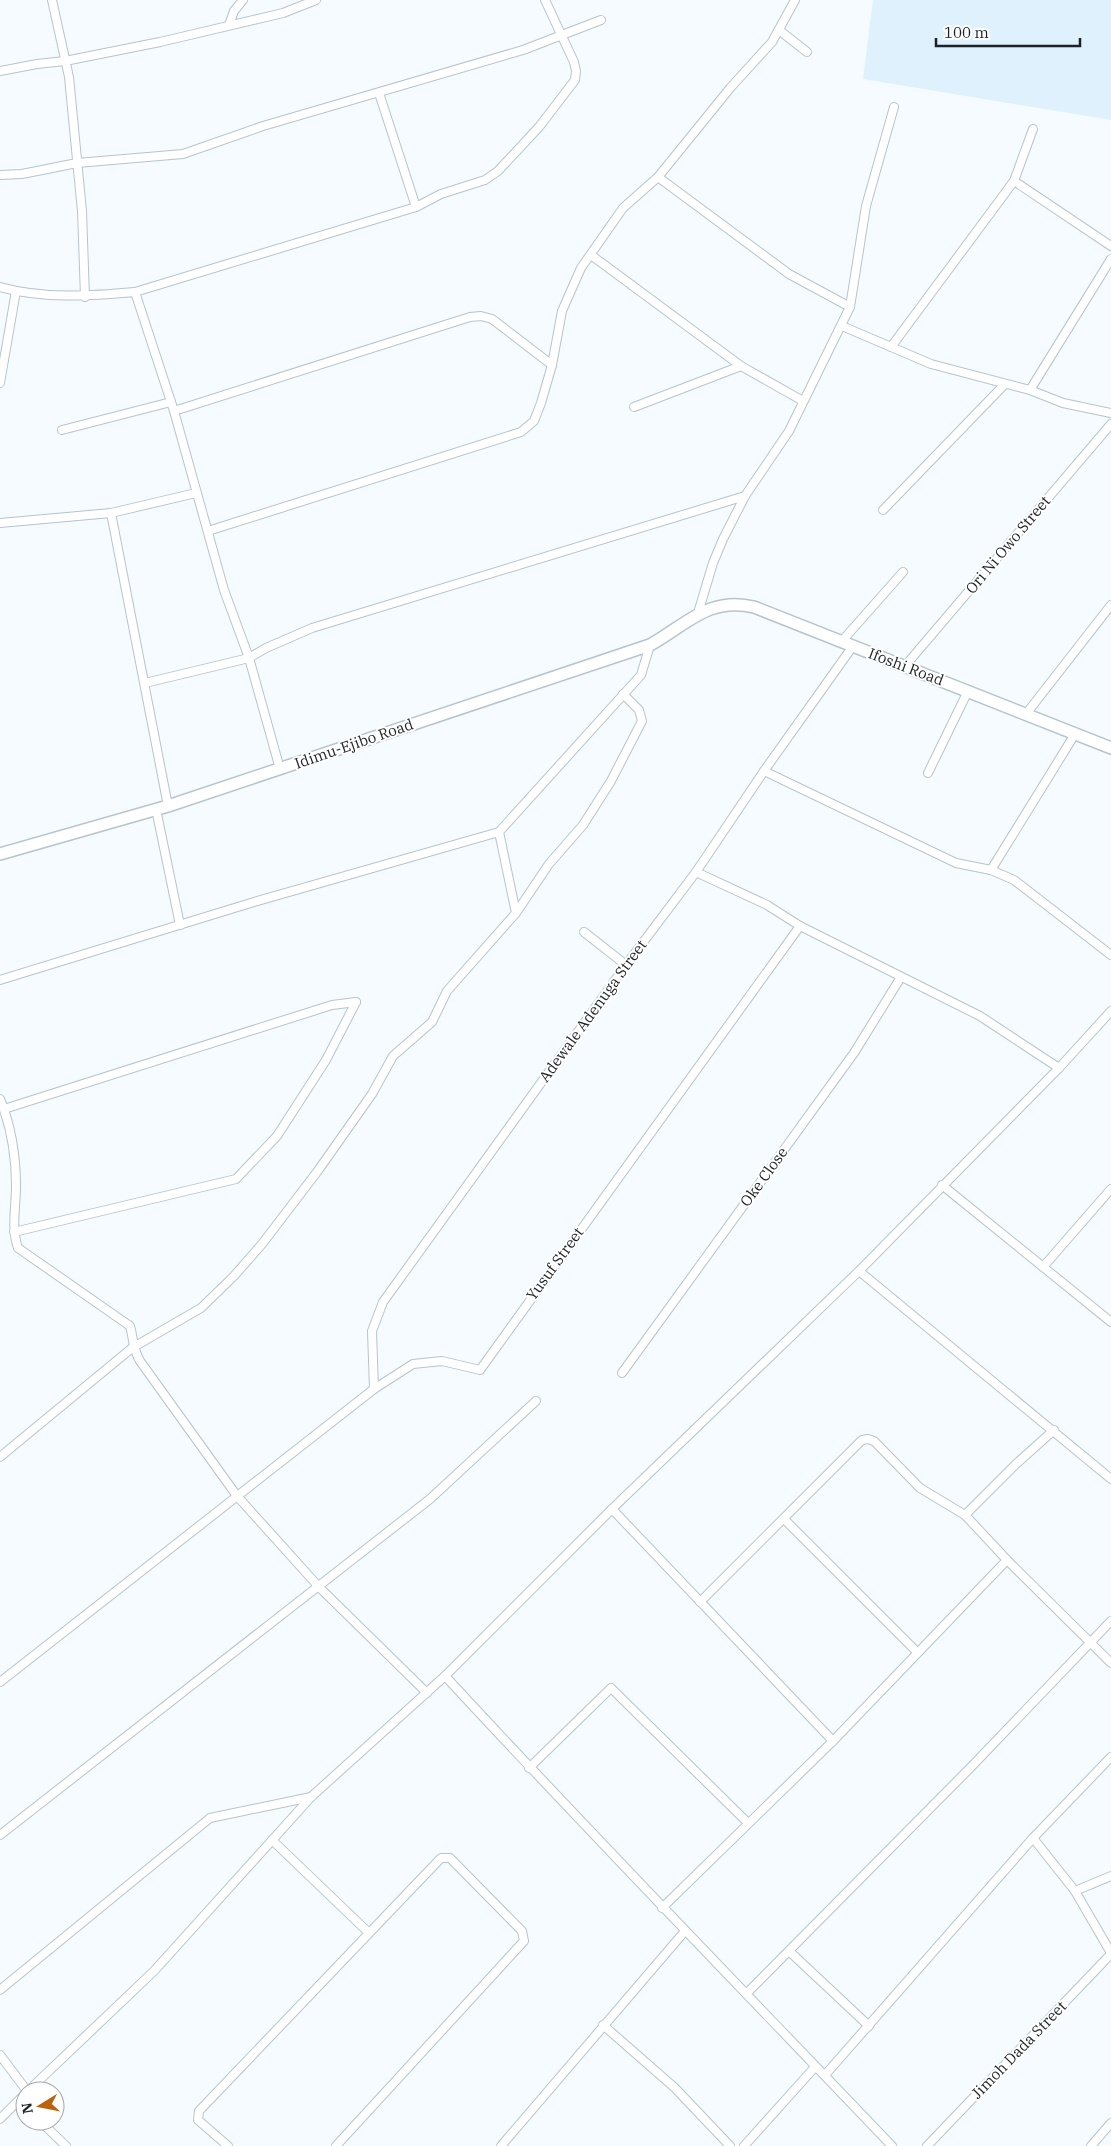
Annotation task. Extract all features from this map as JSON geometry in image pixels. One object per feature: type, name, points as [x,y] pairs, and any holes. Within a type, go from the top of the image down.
[{"type":"main road","name":"Ifoshi Road","points":[[698,612],[726,605],[742,604],[842,641],[1111,748]]},
{"type":"main road","name":"Idimu-Ejibo Road","points":[[0,854],[168,806],[650,645],[698,612]]},
{"type":"street","points":[[52,0],[69,77],[82,211],[85,296]]},
{"type":"street","points":[[229,25],[234,11],[243,0]]},
{"type":"street","points":[[0,71],[65,61],[283,13],[316,0]]},
{"type":"street","points":[[0,287],[16,291],[85,296],[135,292],[416,206],[441,194],[485,180],[498,171],[538,127],[575,80],[574,62],[545,0]]},
{"type":"street","points":[[208,531],[521,432],[534,421],[552,365],[562,311],[581,268],[624,208],[658,177],[779,30],[795,0]]},
{"type":"street","points":[[0,175],[22,174],[77,163],[184,154],[264,126],[523,50],[601,20]]},
{"type":"street","points":[[779,30],[807,52]]},
{"type":"street","points":[[379,93],[416,206]]},
{"type":"street","points":[[698,612],[713,563],[745,496],[773,458],[842,326],[850,307],[866,206],[894,107]]},
{"type":"street","points":[[891,347],[1014,181],[1033,129]]},
{"type":"street","points":[[658,177],[789,274],[850,307]]},
{"type":"street","points":[[1014,181],[1111,246]]},
{"type":"street","points":[[591,255],[741,366],[803,401]]},
{"type":"street","points":[[1030,390],[1111,259]]},
{"type":"street","points":[[0,383],[16,291]]},
{"type":"street","points":[[135,292],[174,411],[224,590],[249,658],[280,769]]},
{"type":"street","points":[[174,411],[470,316],[492,319],[552,365]]},
{"type":"street","points":[[842,326],[931,364],[1030,390],[1063,403],[1111,413]]},
{"type":"street","points":[[634,407],[741,366]]},
{"type":"street","points":[[883,510],[1005,384]]},
{"type":"street","points":[[62,430],[171,402]]},
{"type":"street","name":"Ori Ni Owo Street","points":[[905,666],[1111,424]]},
{"type":"street","points":[[0,523],[111,513],[196,493]]},
{"type":"street","points":[[145,683],[249,658],[266,648],[312,628],[745,496]]},
{"type":"street","points":[[111,513],[168,806]]},
{"type":"street","points":[[842,641],[903,572]]},
{"type":"street","points":[[1026,714],[1111,606]]},
{"type":"street","points":[[0,980],[498,832],[641,675],[650,645]]},
{"type":"street","name":"Adewale Adenuga Street","points":[[374,1389],[372,1331],[383,1302],[626,965],[696,872],[764,771],[853,646]]},
{"type":"street","points":[[928,773],[968,691]]},
{"type":"street","points":[[0,1458],[132,1348],[201,1308],[234,1276],[262,1244],[317,1172],[372,1094],[394,1056],[432,1022],[447,991],[516,913],[548,864],[582,825],[611,781],[642,721],[639,710],[623,694]]},
{"type":"street","points":[[991,870],[1075,734]]},
{"type":"street","points":[[764,771],[956,863],[991,870],[1014,880],[1111,955]]},
{"type":"street","points":[[156,809],[180,925]]},
{"type":"street","points":[[498,832],[516,913]]},
{"type":"street","points":[[696,872],[767,905],[800,926],[980,1016],[1058,1068]]},
{"type":"street","name":"Yusuf Street","points":[[0,1682],[374,1389],[413,1364],[442,1361],[480,1370],[800,926]]},
{"type":"street","points":[[584,932],[626,965]]},
{"type":"street","name":"Oke Close","points":[[622,1373],[854,1054],[901,977]]},
{"type":"street","points":[[4,1109],[332,1005],[356,1002],[326,1060],[282,1129],[236,1179],[14,1232]]},
{"type":"street","points":[[39,2081],[154,1971],[311,1797],[445,1676],[612,1508],[859,1271],[1058,1068],[1111,1011]]},
{"type":"street","points":[[0,1099],[4,1109],[14,1158],[16,1184],[14,1232],[18,1248],[130,1326],[133,1335],[132,1348],[237,1496],[319,1587],[427,1693]]},
{"type":"street","points":[[942,1186],[1111,1322]]},
{"type":"street","points":[[1043,1266],[1111,1189]]},
{"type":"street","points":[[859,1271],[1054,1430],[1111,1479]]},
{"type":"street","points":[[0,1835],[430,1499],[536,1401]]},
{"type":"street","points":[[965,1515],[1016,1464],[1054,1430]]},
{"type":"street","points":[[700,1602],[862,1440],[868,1439],[874,1441],[920,1488],[965,1515],[1007,1560],[1111,1663]]},
{"type":"street","points":[[612,1508],[834,1741]]},
{"type":"street","points":[[784,1519],[917,1652]]},
{"type":"street","points":[[662,1908],[748,1822],[834,1741],[1007,1560]]},
{"type":"street","points":[[747,1993],[974,1765],[1111,1621]]},
{"type":"street","points":[[445,1676],[662,1908],[747,1993],[815,2067],[825,2075],[892,2146]]},
{"type":"street","points":[[529,1768],[611,1688],[748,1822]]},
{"type":"street","points":[[825,2075],[1033,1838],[1111,1758]]},
{"type":"street","points":[[0,1990],[210,1818],[311,1797]]},
{"type":"street","points":[[1033,1838],[1076,1891],[1111,1953]]},
{"type":"street","points":[[272,1840],[369,1934]]},
{"type":"street","points":[[228,2146],[198,2120],[199,2111],[441,1858],[450,1858],[522,1931],[524,1941],[336,2146]]},
{"type":"street","points":[[1076,1891],[1111,1876]]},
{"type":"street","points":[[501,2146],[602,2025],[685,1930]]},
{"type":"street","points":[[789,1951],[869,2026]]},
{"type":"street","name":"Jimoh Dada Street","points":[[927,2146],[1111,1953]]},
{"type":"street","points":[[602,2025],[675,2088],[730,2146]]},
{"type":"street","points":[[0,2055],[19,2081]]},
{"type":"street","points":[[744,2146],[815,2067]]},
{"type":"street","points":[[0,2119],[15,2103]]},
{"type":"street","points":[[1092,2146],[1111,2124]]},
{"type":"street","points":[[50,2131],[66,2146]]},
{"type":"shaded area","points":[[873,0],[1111,0],[1111,120],[863,79]]}]
